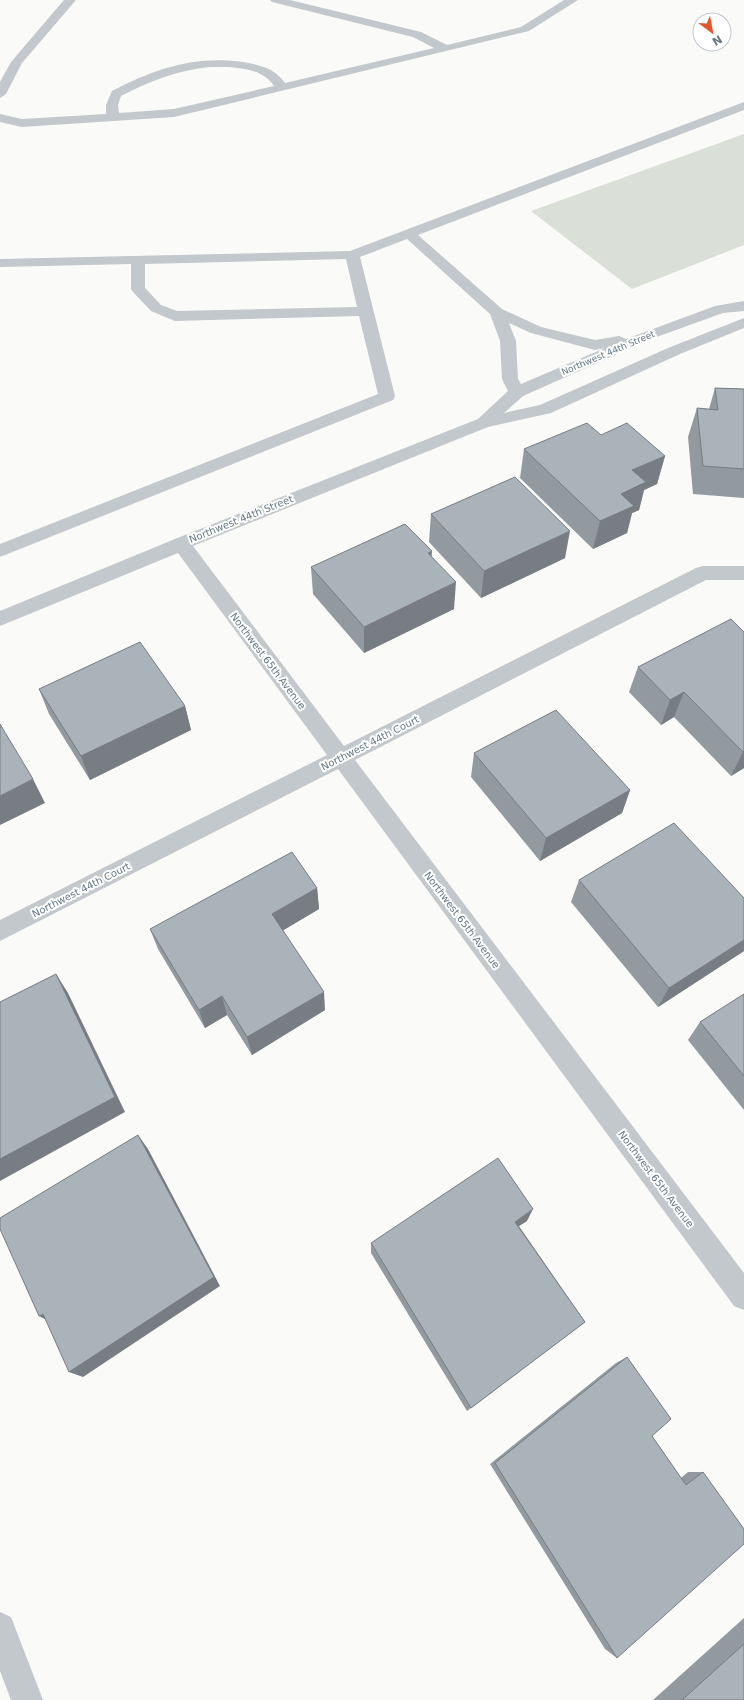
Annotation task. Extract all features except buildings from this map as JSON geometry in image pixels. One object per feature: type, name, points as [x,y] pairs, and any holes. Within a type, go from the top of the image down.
[{"type":"street","points":[[0,94],[17,62],[70,0]]},
{"type":"street","points":[[276,0],[417,34],[445,49]]},
{"type":"street","points":[[0,118],[22,123],[174,113],[525,29],[572,0]]},
{"type":"street","points":[[113,117],[112,105],[116,94],[158,73],[181,66],[199,63],[234,63],[258,68],[271,74],[282,88]]},
{"type":"street","points":[[0,263],[352,255],[744,106]]},
{"type":"street","points":[[408,234],[497,312],[536,330],[594,345],[646,336]]},
{"type":"street","points":[[0,551],[387,396],[352,255]]},
{"type":"street","points":[[138,260],[138,289],[156,308],[175,316],[366,311]]},
{"type":"street","name":"Northwest 44th Street","points":[[483,423],[517,392],[646,336],[720,309],[744,306]]},
{"type":"street","points":[[497,312],[508,341],[510,379],[517,392]]},
{"type":"street","name":"Northwest 44th Street","points":[[0,619],[181,544],[483,423],[545,409],[674,351],[744,323]]},
{"type":"street","name":"Northwest 65th Avenue","points":[[181,544],[744,1296]]},
{"type":"street","name":"Northwest 44th Court","points":[[0,931],[703,573],[744,573]]},
{"type":"street","points":[[0,1628],[27,1700]]},
{"type":"shaded area","points":[[744,134],[744,245],[632,289],[531,211]]}]
